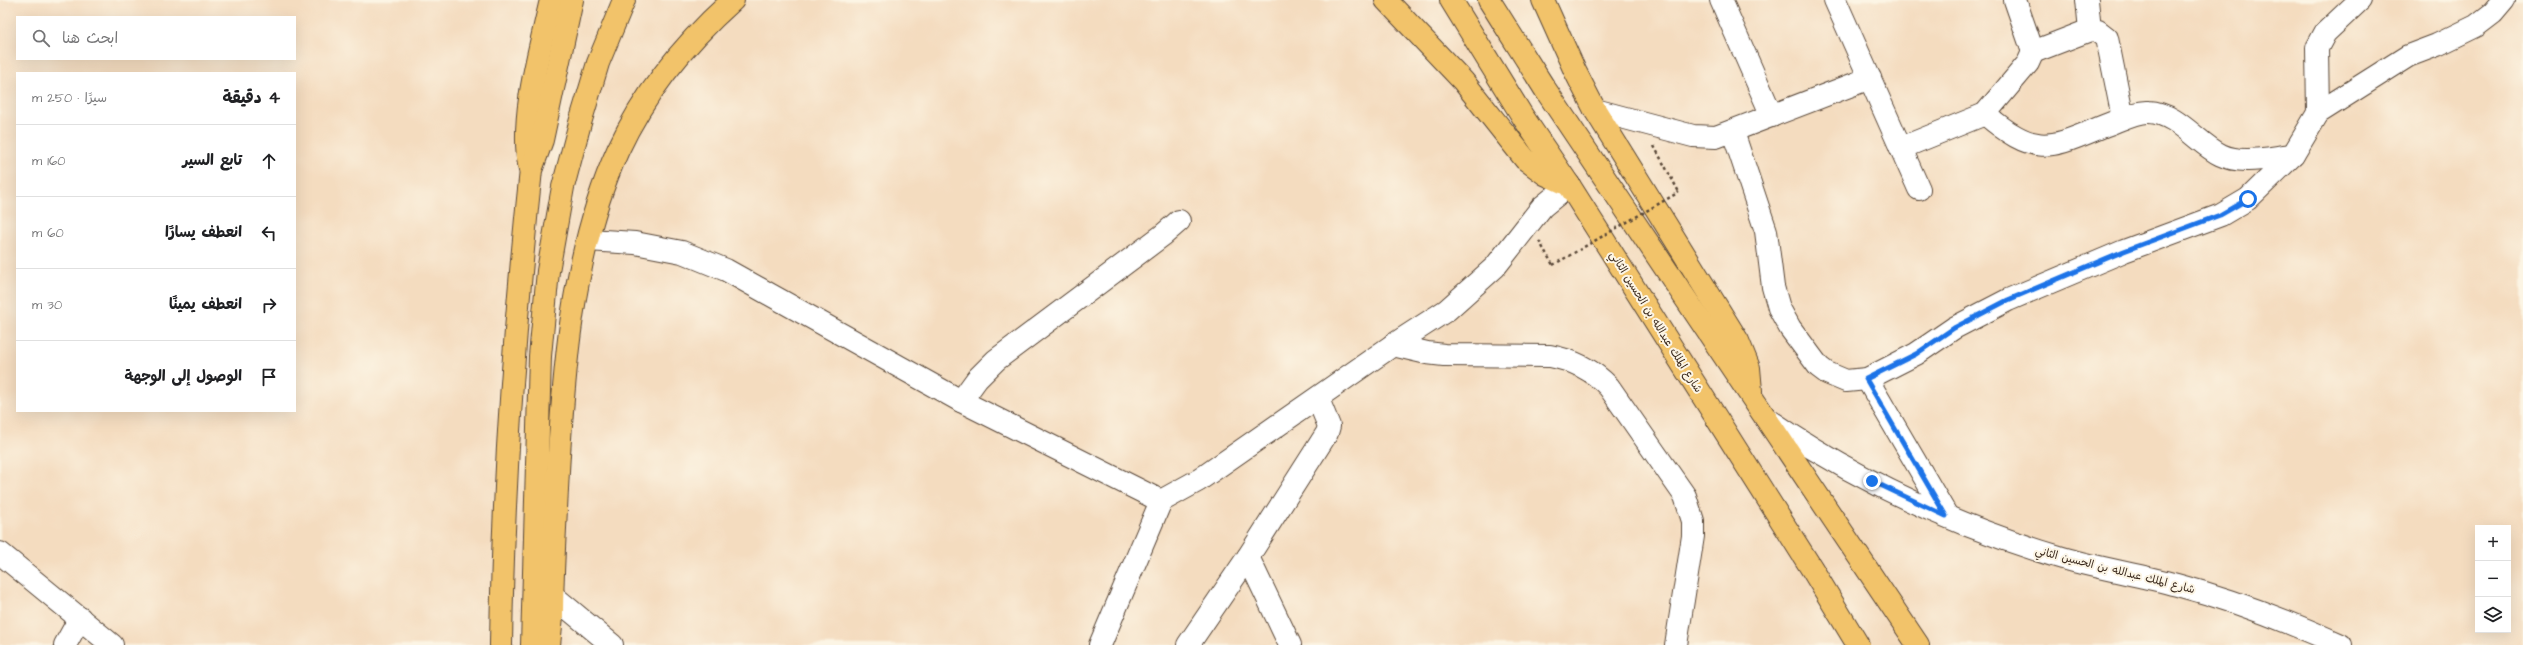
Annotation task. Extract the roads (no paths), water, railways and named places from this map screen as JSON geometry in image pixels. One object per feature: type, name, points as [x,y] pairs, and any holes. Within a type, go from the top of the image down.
[{"type":"highway","points":[[531,170],[527,148],[526,126],[551,0]]},
{"type":"highway","points":[[500,645],[505,478],[511,375],[531,170],[543,135],[572,0]]},
{"type":"highway","points":[[532,645],[540,356],[548,271],[563,187],[580,123],[598,63],[624,0]]},
{"type":"highway","points":[[548,645],[563,393],[572,325],[588,240],[615,158],[633,121],[670,66],[696,36],[733,0]]},
{"type":"highway","points":[[1386,0],[1463,81],[1526,159],[1546,174],[1569,185]]},
{"type":"highway","name":"شارع الملك عبدالله بن الحسين الثاني","points":[[1451,0],[1519,111],[1569,185],[1858,645]]},
{"type":"highway","name":"شارع الملك عبدالله بن الحسين الثاني","points":[[1489,0],[1545,89],[1918,645]]},
{"type":"highway","points":[[1543,0],[1571,64],[1595,110],[1738,341],[1749,368],[1751,397]]},
{"type":"street","points":[[1721,0],[1772,116]]},
{"type":"street","points":[[1835,0],[1919,189]]},
{"type":"street","points":[[1901,148],[1985,114],[2028,63],[2032,52],[2014,0]]},
{"type":"street","points":[[2087,0],[2090,30]]},
{"type":"street","points":[[2318,113],[2317,48],[2325,33],[2360,0]]},
{"type":"street","points":[[1733,132],[1766,231],[1773,287],[1779,308],[1790,328],[1819,367],[1827,373],[1846,382],[1866,379],[1916,354],[1954,328],[2008,300],[2124,251],[2220,215],[2248,199],[2293,155],[2318,113],[2408,56],[2437,45],[2476,26],[2493,13],[2504,0]]},
{"type":"street","points":[[2032,52],[2090,30],[2098,31],[2107,38],[2124,118]]},
{"type":"street","points":[[1595,110],[1693,136],[1716,137],[1733,132],[1870,78]]},
{"type":"street","points":[[1985,114],[2008,134],[2023,142],[2043,146],[2058,144],[2124,118],[2146,112],[2158,113],[2221,155],[2235,159],[2293,155]]},
{"type":"street","points":[[1100,645],[1161,501],[1198,480],[1318,399],[1393,345],[1430,323],[1469,292],[1499,262],[1542,207],[1569,185]]},
{"type":"street","points":[[961,401],[977,379],[996,360],[1157,240],[1179,221]]},
{"type":"street","points":[[588,240],[635,243],[682,252],[726,270],[961,401],[1161,501]]},
{"type":"street","points":[[1393,345],[1438,354],[1550,356],[1566,359],[1596,374],[1609,387],[1685,496],[1691,510],[1693,536],[1676,645]]},
{"type":"street","points":[[1866,379],[1946,516]]},
{"type":"street","points":[[1188,645],[1248,557],[1328,430],[1318,399]]},
{"type":"street","name":"شارع الملك عبدالله بن الحسين الثاني","points":[[1766,418],[1835,463],[1946,516],[2057,557],[2172,583],[2225,599],[2265,613],[2341,645]]},
{"type":"street","points":[[0,553],[112,645]]},
{"type":"street","points":[[1248,557],[1290,645]]},
{"type":"street","points":[[552,596],[612,645]]},
{"type":"street","points":[[65,645],[80,618]]}]
